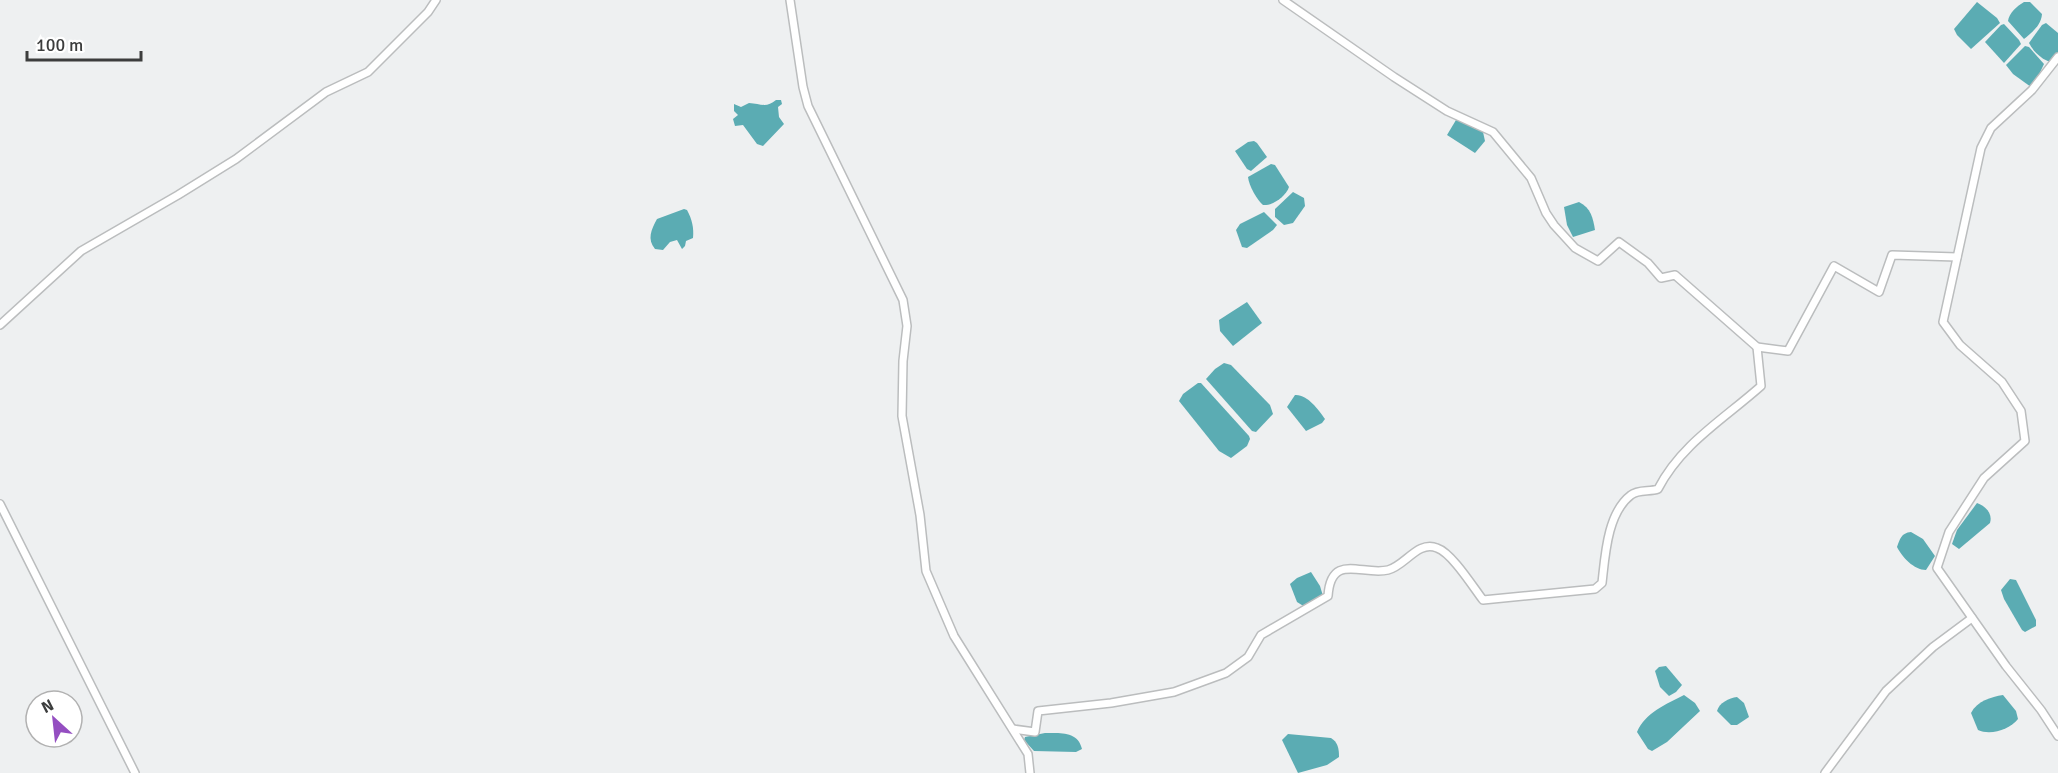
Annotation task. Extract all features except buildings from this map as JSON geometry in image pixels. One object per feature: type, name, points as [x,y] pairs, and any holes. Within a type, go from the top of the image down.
[{"type":"street","points":[[0,325],[81,251],[236,159],[326,92],[368,72],[428,12],[436,0]]},
{"type":"street","points":[[790,0],[808,106],[903,300],[907,326],[903,361],[902,416],[920,515],[926,571],[954,636],[1028,754],[1030,773]]},
{"type":"street","points":[[1283,0],[1447,111],[1493,132],[1531,178],[1546,213],[1575,248],[1598,261],[1620,242],[1648,263],[1661,278],[1675,275],[1757,347],[1788,351],[1834,266],[1879,292],[1892,255],[1957,257]]},
{"type":"street","points":[[2058,57],[2032,90],[1991,128],[1986,136],[1981,148],[1943,322],[1960,345],[2002,382],[2021,411],[2025,441],[1984,478],[1948,532],[1937,568],[2058,736]]},
{"type":"street","points":[[1013,729],[1035,732],[1038,711],[1111,703],[1174,692],[1226,673],[1248,657],[1261,635],[1328,596],[1329,582],[1340,570],[1350,568],[1391,569],[1423,548],[1436,547],[1446,553],[1483,600],[1595,589],[1602,583],[1606,542],[1627,499],[1639,491],[1658,489],[1667,472],[1684,451],[1761,386],[1757,347]]},
{"type":"street","points":[[0,504],[135,773]]},
{"type":"street","points":[[1825,773],[1886,691],[1933,647],[1972,618]]},
{"type":"water","points":[[1977,2],[2000,23],[1971,49],[1954,29]]},
{"type":"water","points":[[2024,2],[2030,2],[2042,14],[2038,25],[2024,39],[2008,21],[2014,10]]},
{"type":"water","points":[[2046,23],[2058,33],[2058,52],[2051,62],[2038,55],[2029,43]]},
{"type":"water","points":[[2004,24],[2021,44],[2004,63],[1985,42]]},
{"type":"water","points":[[2025,46],[2029,47],[2044,64],[2031,87],[2013,74],[2006,65]]},
{"type":"water","points":[[781,100],[782,104],[778,107],[779,117],[784,124],[763,146],[757,144],[743,125],[735,126],[733,119],[738,115],[734,111],[734,104],[741,107],[749,103],[767,105]]},
{"type":"water","points":[[1456,120],[1483,132],[1485,141],[1475,153],[1447,135]]},
{"type":"water","points":[[1254,141],[1267,157],[1251,171],[1247,169],[1235,151],[1248,142]]},
{"type":"water","points":[[1271,164],[1275,165],[1289,187],[1279,200],[1263,205],[1258,200],[1248,177]]},
{"type":"water","points":[[1293,192],[1304,198],[1305,206],[1293,223],[1284,225],[1275,217],[1275,209]]},
{"type":"water","points":[[1579,202],[1589,210],[1595,230],[1573,237],[1567,225],[1564,207]]},
{"type":"water","points":[[684,209],[687,210],[691,220],[693,238],[686,241],[682,249],[677,240],[670,242],[663,250],[655,249],[651,242],[651,234],[657,219]]},
{"type":"water","points":[[1264,212],[1277,225],[1247,248],[1242,247],[1236,230],[1240,224]]},
{"type":"water","points":[[1247,302],[1262,323],[1233,346],[1220,331],[1219,320]]},
{"type":"water","points":[[1224,363],[1231,365],[1270,405],[1273,414],[1256,432],[1252,431],[1206,379]]},
{"type":"water","points":[[1201,383],[1249,436],[1247,446],[1231,458],[1219,451],[1179,401],[1183,394]]},
{"type":"water","points":[[1295,395],[1304,397],[1312,403],[1325,419],[1322,423],[1306,431],[1287,407]]},
{"type":"water","points":[[1977,503],[1988,510],[1990,523],[1959,549],[1952,544],[1957,530]]},
{"type":"water","points":[[1911,532],[1923,539],[1935,556],[1926,570],[1917,568],[1909,562],[1897,547],[1903,535]]},
{"type":"water","points":[[1311,572],[1323,596],[1305,607],[1297,602],[1290,584]]},
{"type":"water","points":[[2010,579],[2016,580],[2036,620],[2036,626],[2025,632],[2004,599],[2001,590]]},
{"type":"water","points":[[1666,666],[1682,685],[1669,696],[1660,687],[1655,671],[1659,667]]},
{"type":"water","points":[[1684,695],[1695,703],[1700,711],[1667,742],[1652,751],[1648,749],[1637,732],[1645,719]]},
{"type":"water","points":[[2003,695],[2016,711],[2018,719],[2010,726],[2000,730],[1983,732],[1978,730],[1971,713],[1985,700]]},
{"type":"water","points":[[1737,697],[1744,703],[1749,717],[1737,725],[1731,725],[1717,711],[1725,701]]},
{"type":"water","points":[[1045,733],[1068,734],[1077,739],[1082,749],[1076,752],[1034,751],[1024,740],[1025,737]]},
{"type":"water","points":[[1288,734],[1331,738],[1338,746],[1339,757],[1327,765],[1298,773],[1282,740]]}]
